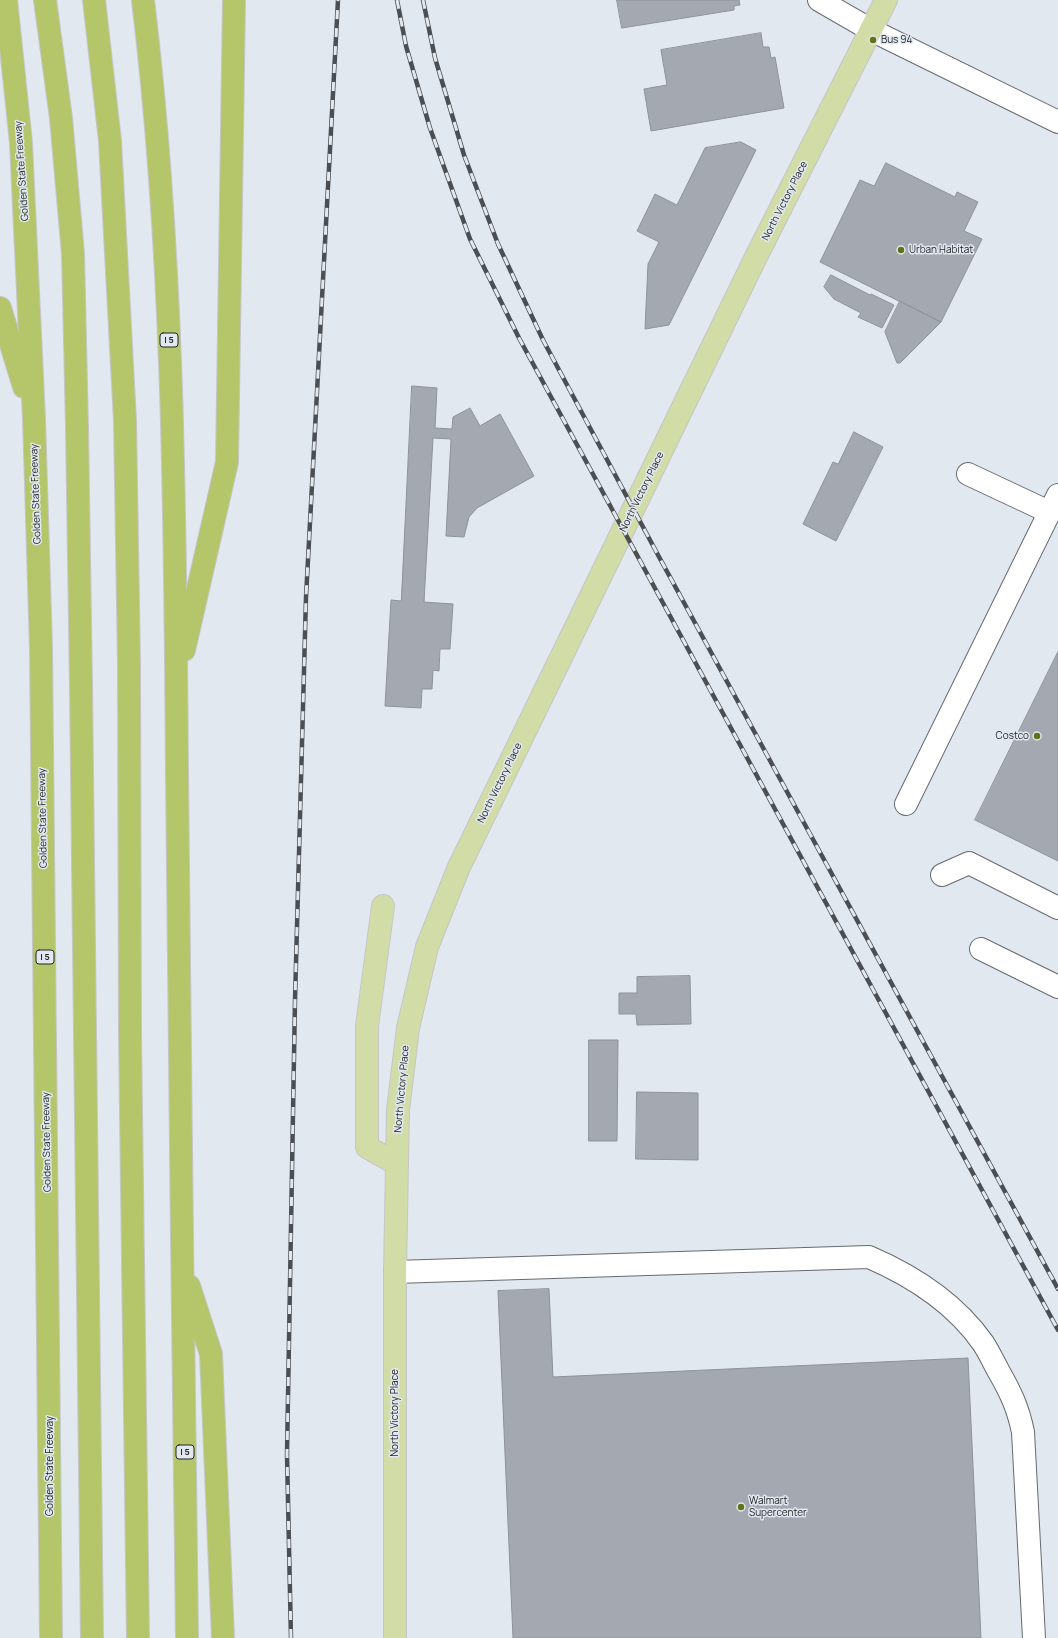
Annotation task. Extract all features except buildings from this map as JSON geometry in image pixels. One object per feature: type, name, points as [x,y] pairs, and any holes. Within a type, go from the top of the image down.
[{"type":"highway","name":"Golden State Freeway","points":[[6,0],[21,143],[34,419],[41,648],[51,1638]]},
{"type":"highway","points":[[45,0],[61,118],[73,254],[80,632],[92,1638]]},
{"type":"highway","points":[[94,0],[110,141],[125,421],[129,666],[130,1035],[138,1638]]},
{"type":"highway","name":"I 5","points":[[143,0],[151,64],[162,185],[170,370],[176,682],[187,1638]]},
{"type":"highway","points":[[176,682],[226,462],[234,0]]},
{"type":"highway","points":[[0,308],[34,419]]},
{"type":"highway","points":[[182,1266],[211,1354],[223,1638]]},
{"type":"main road","name":"North Victory Place","points":[[395,1638],[395,1272],[398,1110],[408,1028],[427,947],[459,867],[756,257],[886,0]]},
{"type":"main road","points":[[383,906],[367,1026],[367,1146],[397,1164]]},
{"type":"street","points":[[819,0],[871,30],[1058,122]]},
{"type":"street","points":[[906,804],[1054,504],[968,474]]},
{"type":"street","points":[[942,875],[969,863],[1058,908]]},
{"type":"street","points":[[981,949],[1058,986]]},
{"type":"street","points":[[395,1272],[869,1257],[894,1267],[940,1297],[962,1318],[983,1343],[1015,1400],[1020,1415],[1023,1432],[1034,1638]]},
{"type":"railway","points":[[291,1638],[287,1454],[295,1000],[306,597],[338,0]]},
{"type":"railway","points":[[397,0],[406,46],[430,128],[470,239],[519,338],[1058,1330]]},
{"type":"railway","points":[[423,0],[435,58],[464,155],[498,244],[543,340],[658,555],[1058,1289]]},
{"type":"place","name":"Bus 94","points":[[873,40]]},
{"type":"place","name":"Urban Habitat","points":[[901,250]]},
{"type":"place","name":"Costco","points":[[1037,736]]},
{"type":"place","name":"Walmart Supercenter","points":[[741,1507]]}]
